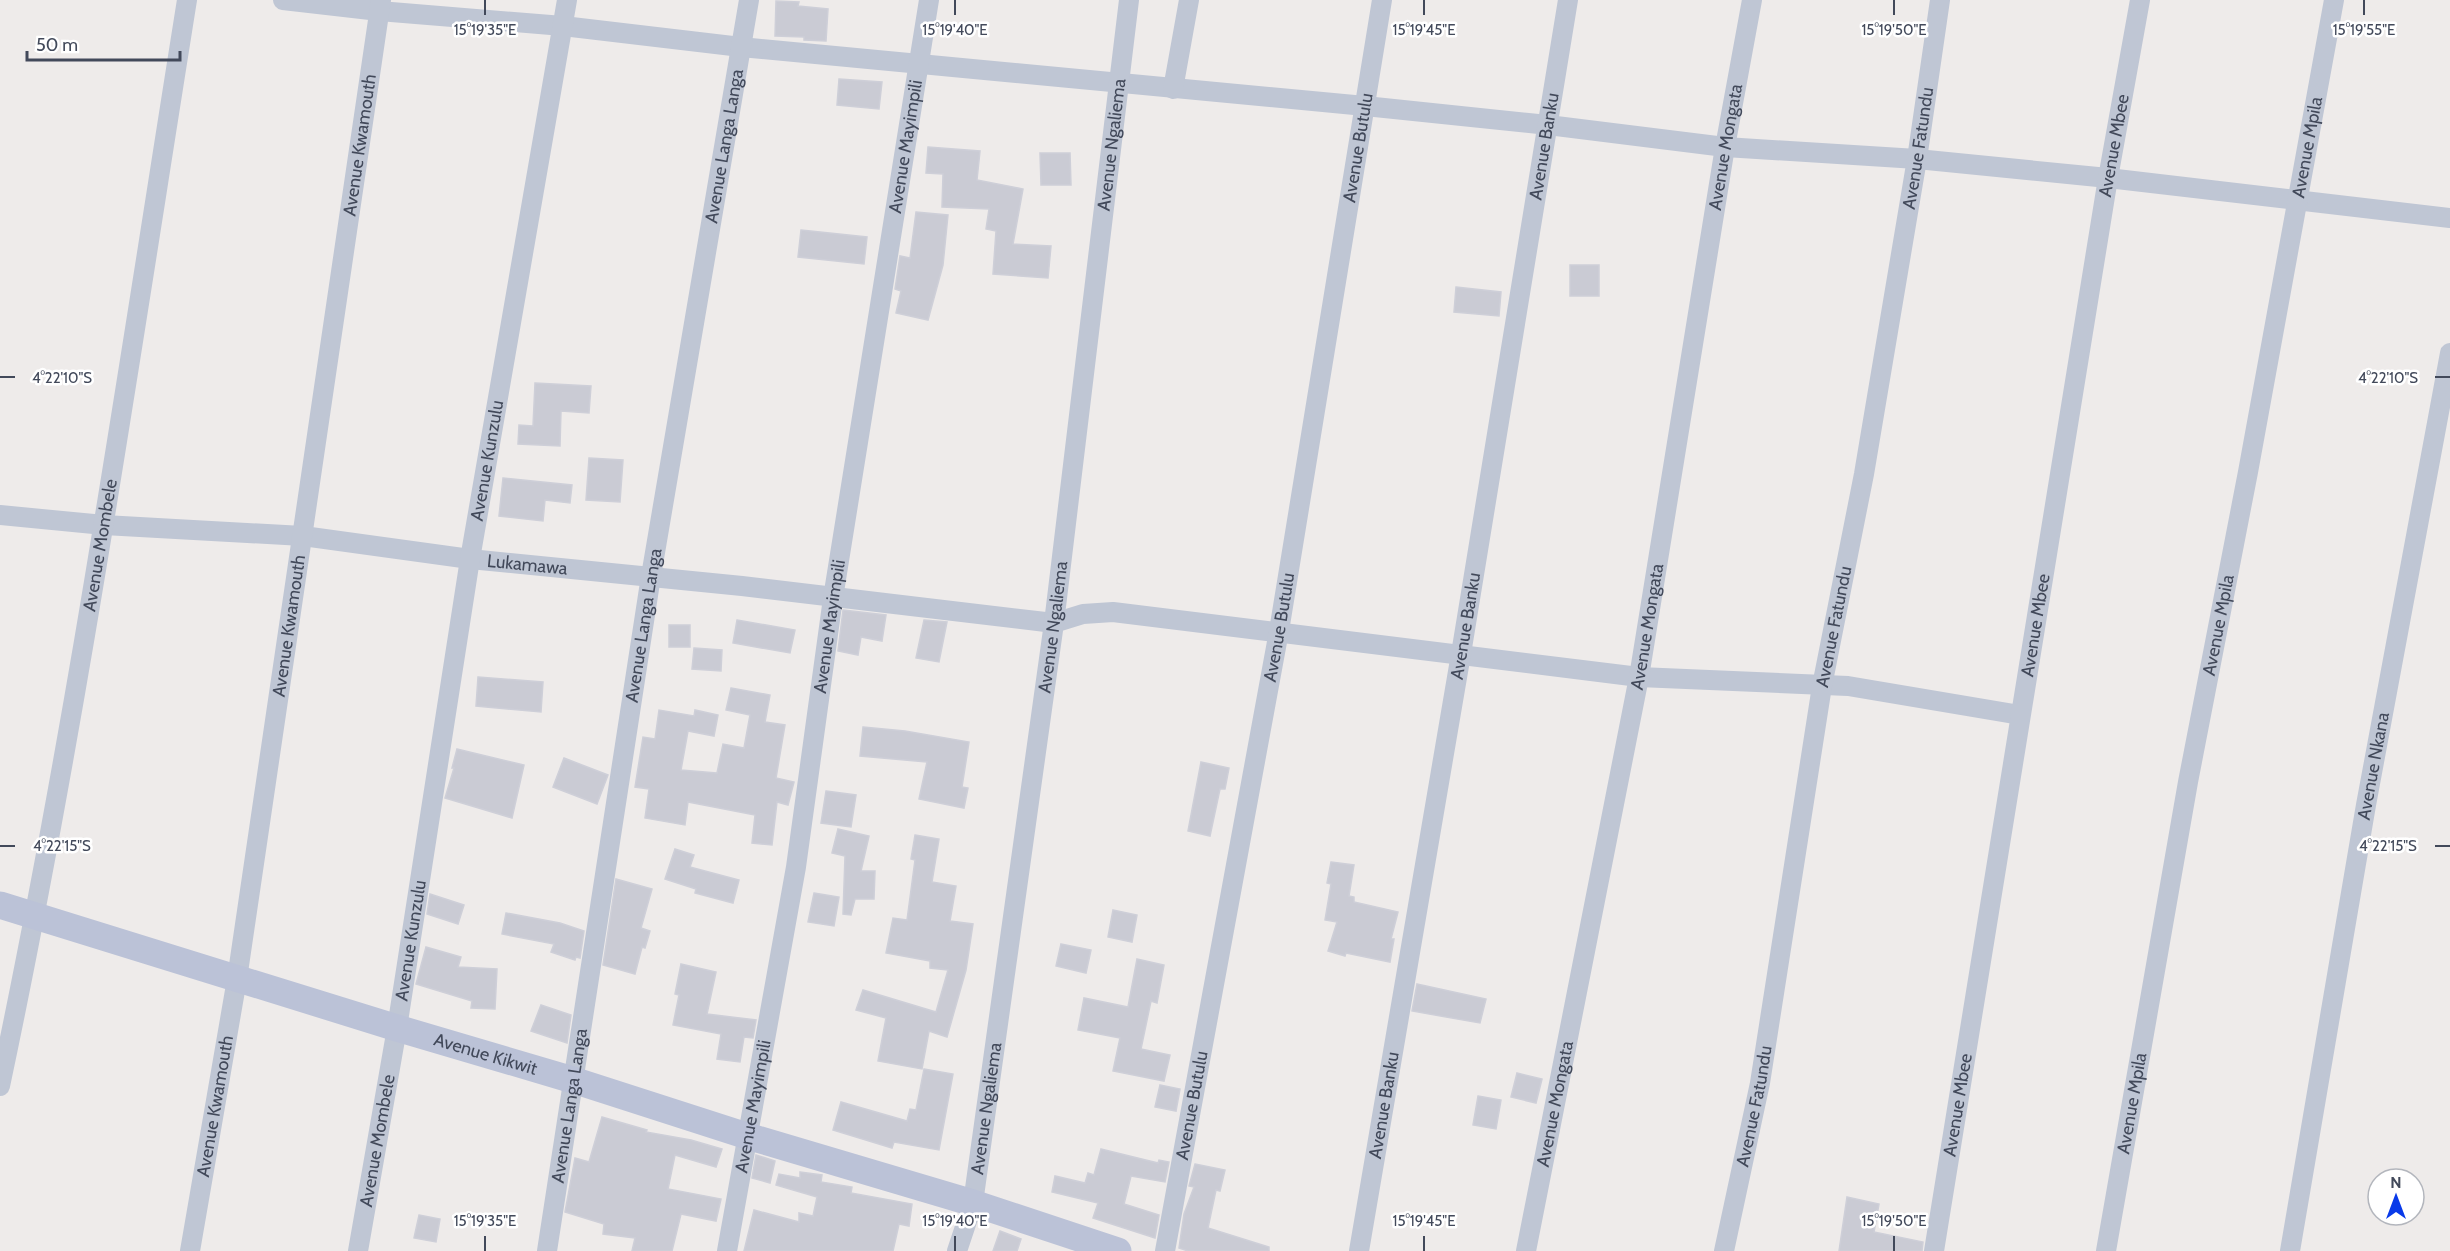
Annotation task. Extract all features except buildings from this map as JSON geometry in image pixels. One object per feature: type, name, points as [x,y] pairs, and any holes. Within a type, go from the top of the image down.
[{"type":"main road","name":"Avenue Kikwit","points":[[0,904],[237,979],[573,1080],[747,1136],[973,1203],[1118,1251]]},
{"type":"street","name":"Avenue Mombele","points":[[0,1086],[36,916],[104,525],[187,0]]},
{"type":"street","points":[[283,0],[380,5],[741,47],[1365,106],[1548,125],[1725,147],[1917,159],[2108,178],[2450,218]]},
{"type":"street","name":"Avenue Kunzulu","points":[[397,1028],[470,559],[567,0]]},
{"type":"street","name":"Avenue Langa Langa","points":[[547,1251],[651,576],[749,0]]},
{"type":"street","name":"Avenue Mayimpili","points":[[727,1251],[796,867],[833,598],[917,63],[929,0]]},
{"type":"street","name":"Avenue Ngaliema","points":[[957,1251],[973,1203],[1054,623],[1117,83],[1129,0]]},
{"type":"street","points":[[1173,89],[1189,0]]},
{"type":"street","name":"Avenue Butulu","points":[[1165,1251],[1279,631],[1382,0]]},
{"type":"street","name":"Avenue Banku","points":[[1359,1251],[1461,654],[1568,0]]},
{"type":"street","name":"Avenue Mongata","points":[[1527,1251],[1639,676],[1725,147],[1752,0]]},
{"type":"street","name":"Avenue Fatundu","points":[[1724,1251],[1760,1083],[1822,686],[1864,474],[1917,159],[1941,0]]},
{"type":"street","name":"Avenue Mbee","points":[[1934,1251],[2108,178],[2140,0]]},
{"type":"street","name":"Avenue Mpila","points":[[2106,1251],[2196,739],[2299,201],[2334,0]]},
{"type":"street","name":"Avenue Kwamouth","points":[[190,1251],[237,979],[380,5]]},
{"type":"street","name":"Avenue Nkana","points":[[2290,1251],[2366,805],[2450,353]]},
{"type":"street","name":"Lukamawa","points":[[0,515],[104,525],[303,536],[470,559],[651,576],[1054,623]]},
{"type":"street","points":[[1054,623],[1083,614],[1113,612],[1639,676],[1848,686],[2020,715]]},
{"type":"street","name":"Avenue Mombele","points":[[358,1251],[397,1028]]}]
